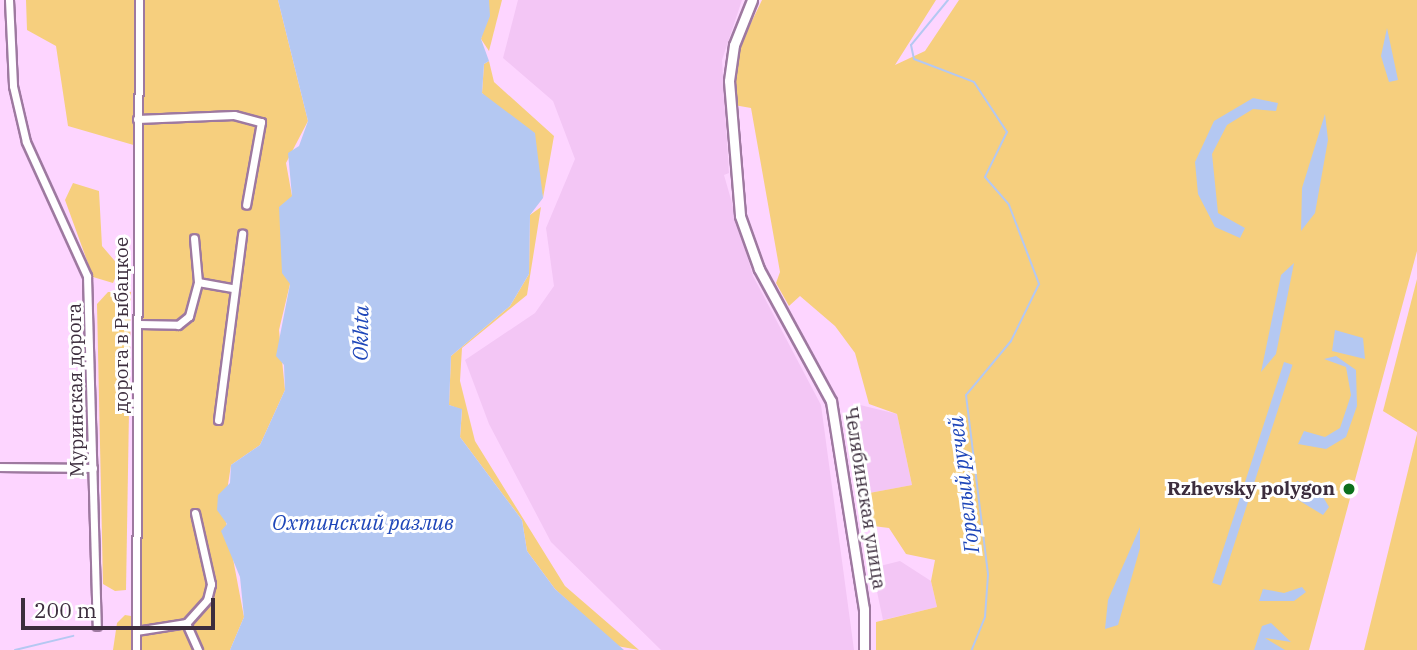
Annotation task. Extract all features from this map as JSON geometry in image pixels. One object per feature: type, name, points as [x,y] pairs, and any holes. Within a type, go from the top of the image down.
[{"type":"street","name":"Муринская дорога","points":[[9,0],[10,29],[26,142],[87,276],[97,626]]},
{"type":"street","name":"дорога в Рыбацкое","points":[[136,650],[139,0]]},
{"type":"street","name":"Челябинская улица","points":[[752,0],[734,45],[729,81],[740,216],[759,269],[831,401],[864,609],[864,650]]},
{"type":"street","points":[[0,30],[10,29]]},
{"type":"street","points":[[137,119],[234,115],[261,122],[246,205]]},
{"type":"street","points":[[218,420],[232,288],[242,234]]},
{"type":"street","points":[[139,324],[185,323],[198,282],[194,238]]},
{"type":"street","points":[[198,282],[232,288]]},
{"type":"street","points":[[0,467],[93,468]]},
{"type":"street","points":[[136,631],[186,623],[207,600],[211,584],[195,513]]},
{"type":"street","points":[[186,623],[198,650]]},
{"type":"shaded area","points":[[26,0],[278,0],[308,121],[286,163],[292,196],[290,284],[279,330],[285,390],[260,445],[231,465],[224,511],[244,617],[230,650],[138,650],[137,146],[68,126],[56,46],[27,30]]},
{"type":"shaded area","points":[[489,0],[502,0],[489,51],[481,39]]},
{"type":"shaded area","points":[[518,0],[742,0],[722,60],[729,173],[724,175],[753,276],[821,405],[854,650],[661,650],[551,542],[489,424],[465,360],[535,313],[554,286],[546,228],[575,159],[553,101],[503,58]]},
{"type":"shaded area","points":[[762,0],[936,0],[895,65],[925,51],[959,0],[1417,0],[1417,251],[1309,650],[876,650],[876,622],[937,607],[931,581],[935,560],[906,554],[889,528],[873,526],[864,494],[912,485],[897,414],[869,404],[855,353],[835,326],[800,296],[789,306],[776,283],[780,272],[751,108],[734,105],[737,52]]},
{"type":"shaded area","points":[[489,61],[494,82],[554,136],[543,198],[538,177],[482,93],[484,64]]},
{"type":"shaded area","points":[[73,183],[99,191],[102,246],[120,267],[113,283],[93,277],[65,200]]},
{"type":"shaded area","points":[[541,207],[527,295],[462,348],[460,381],[475,441],[565,586],[639,650],[617,646],[555,589],[527,551],[522,520],[460,437],[462,410],[449,405],[451,356],[510,306],[529,274],[530,215]]},
{"type":"shaded area","points":[[1417,279],[1417,432],[1383,411]]},
{"type":"shaded area","points":[[108,292],[131,292],[126,590],[115,591],[103,584],[97,304]]},
{"type":"shaded area","points":[[856,404],[897,414],[912,485],[864,494],[847,413]]},
{"type":"shaded area","points":[[1417,434],[1417,650],[1364,650]]},
{"type":"shaded area","points":[[900,561],[931,581],[937,607],[883,620],[872,568]]},
{"type":"shaded area","points":[[125,615],[131,616],[132,650],[113,650],[117,623]]},
{"type":"water","name":"Охтинский разлив","points":[[278,0],[489,0],[490,16],[481,39],[489,61],[484,64],[482,93],[535,133],[543,198],[530,215],[529,274],[510,306],[451,356],[449,405],[462,409],[460,437],[522,520],[527,551],[555,589],[624,650],[230,650],[244,617],[240,577],[221,531],[227,524],[217,510],[218,495],[230,483],[231,465],[260,445],[285,390],[284,365],[276,356],[290,284],[282,273],[279,207],[292,196],[288,153],[299,146],[308,121]]},
{"type":"water","points":[[1387,28],[1398,80],[1389,82],[1381,56]]},
{"type":"water","points":[[1253,98],[1278,103],[1276,111],[1253,109],[1227,125],[1212,154],[1218,213],[1245,228],[1240,238],[1215,227],[1198,194],[1195,162],[1214,121]]},
{"type":"water","points":[[1325,114],[1328,140],[1315,213],[1301,231],[1302,188]]},
{"type":"water","points":[[1294,263],[1276,354],[1261,372],[1281,275]]},
{"type":"water","points":[[1335,330],[1363,338],[1365,359],[1332,351]]},
{"type":"water","points":[[1336,356],[1356,370],[1357,406],[1346,437],[1326,449],[1298,444],[1304,431],[1325,437],[1340,428],[1351,395],[1346,367],[1324,359]]},
{"type":"water","points":[[1284,362],[1293,365],[1221,585],[1212,583]]},
{"type":"water","points":[[1297,481],[1319,490],[1329,507],[1323,515],[1290,495]]},
{"type":"water","points":[[1140,527],[1140,548],[1118,625],[1105,629],[1108,600]]},
{"type":"water","points":[[1302,587],[1306,592],[1294,601],[1259,601],[1263,589],[1284,593]]},
{"type":"water","points":[[1271,623],[1291,642],[1265,638],[1285,650],[1254,650],[1262,626]]},
{"type":"waterway","name":"Горелый ручей","points":[[948,0],[911,45],[914,59],[974,82],[1007,132],[985,177],[1009,205],[1039,284],[1011,341],[966,395],[988,575],[985,617],[972,650]]},
{"type":"waterway","points":[[15,650],[73,636]]},
{"type":"place","name":"Rzhevsky polygon","points":[[1349,489]]},
{"type":"water label","name":"Okhta","points":[[360,333]]}]
